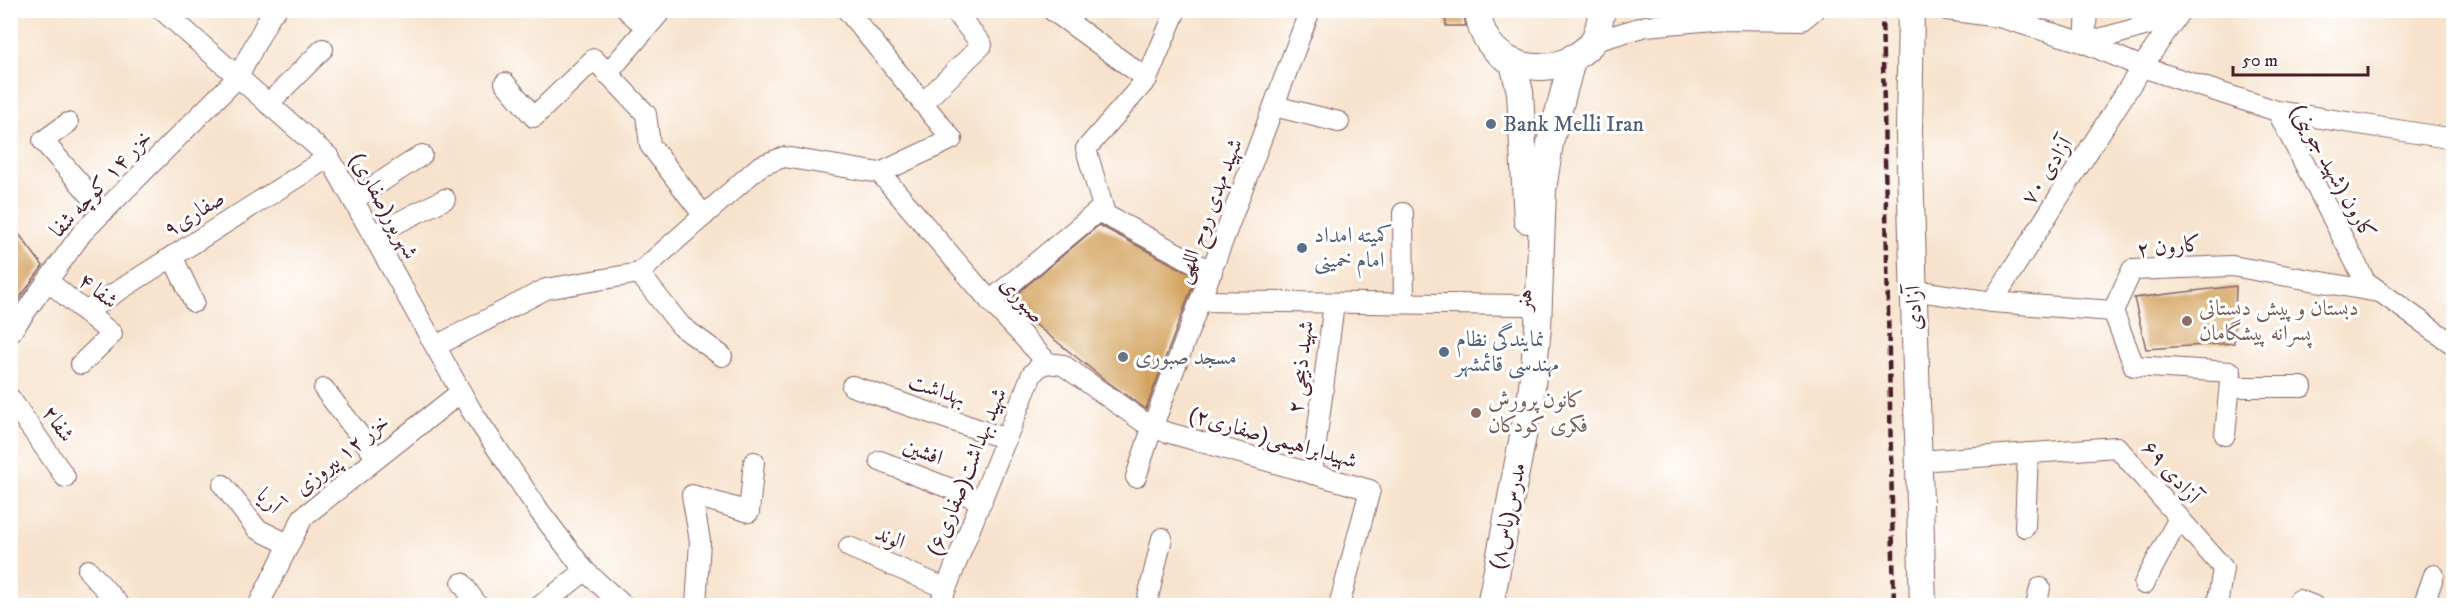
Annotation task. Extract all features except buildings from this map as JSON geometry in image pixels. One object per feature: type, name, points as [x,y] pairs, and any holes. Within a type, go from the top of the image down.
[{"type":"main road","points":[[1478,10],[1485,37],[1497,52],[1513,63],[1537,68],[1562,65],[1583,50],[1602,10]]},
{"type":"main road","name":"آزادی","points":[[1911,10],[1909,132],[1923,606]]},
{"type":"main road","name":"مدرس(یاس۸)","points":[[1490,606],[1531,395],[1538,327],[1543,190],[1550,143],[1583,50]]},
{"type":"main road","name":"هنر","points":[[1476,606],[1510,445],[1518,392],[1526,306],[1527,211],[1520,92],[1513,63]]},
{"type":"street","name":"شهریور(صفاری)","points":[[162,10],[329,157],[471,410],[540,512],[585,571],[624,606]]},
{"type":"street","name":"خزر ۱۴ کوچه شفا","points":[[10,333],[16,310],[48,281],[82,233],[238,77],[276,10]]},
{"type":"street","points":[[627,10],[647,28]]},
{"type":"street","points":[[608,74],[662,10]]},
{"type":"street","points":[[436,346],[546,289],[639,273],[760,166],[784,157],[880,173],[952,139],[847,10]]},
{"type":"street","points":[[923,103],[982,45],[954,10]]},
{"type":"street","points":[[1052,10],[1147,79]]},
{"type":"street","points":[[1105,214],[1086,149],[1147,79],[1176,10]]},
{"type":"street","name":"شهید مهدی روح اللهی","points":[[1136,477],[1152,428],[1310,10]]},
{"type":"street","points":[[1673,10],[1724,19]]},
{"type":"street","points":[[1583,50],[1646,26],[1724,19],[1802,20],[1814,10]]},
{"type":"street","name":"کارون (شهید جوینی)","points":[[1947,10],[1999,17],[2085,44],[2142,67],[2277,111],[2365,281],[2453,345]]},
{"type":"street","points":[[2086,10],[2085,44],[2179,14]]},
{"type":"street","name":"آزادی ۷۰","points":[[1992,302],[2142,67],[2179,14]]},
{"type":"street","points":[[268,104],[323,50]]},
{"type":"street","points":[[505,83],[534,117],[594,59],[646,114],[650,145],[704,216]]},
{"type":"street","points":[[1275,106],[1339,122]]},
{"type":"street","points":[[2277,111],[2454,139]]},
{"type":"street","points":[[68,123],[43,141],[104,211]]},
{"type":"street","points":[[353,200],[422,154]]},
{"type":"street","name":"صفاری۹","points":[[85,312],[329,157]]},
{"type":"street","name":"صبوری","points":[[880,173],[990,301],[1048,363],[1063,365],[1152,428]]},
{"type":"street","points":[[373,235],[445,199]]},
{"type":"street","points":[[990,301],[1098,211],[1212,272]]},
{"type":"street","points":[[1403,213],[1404,303]]},
{"type":"street","points":[[172,256],[194,302]]},
{"type":"street","name":"کارون ۲","points":[[2113,311],[2132,270],[2232,266],[2381,292]]},
{"type":"street","points":[[639,273],[681,326],[722,356]]},
{"type":"street","name":"شفا ۴","points":[[48,281],[112,334],[81,363]]},
{"type":"street","points":[[1913,290],[1992,302],[2113,311],[2134,366],[2231,372],[2225,435]]},
{"type":"street","points":[[1200,302],[1526,306]]},
{"type":"street","name":"شهید ذبیحی ۲","points":[[1312,474],[1334,303]]},
{"type":"street","name":"شهید بهداشت(صفاری۶)","points":[[942,597],[1032,374],[1040,366],[1048,363]]},
{"type":"street","name":"بهداشت","points":[[852,386],[1006,440]]},
{"type":"street","points":[[2229,387],[2302,387]]},
{"type":"street","points":[[324,389],[377,458]]},
{"type":"street","name":"خزر ۱۲ پیروزی","points":[[258,606],[303,517],[461,392]]},
{"type":"street","name":"شفا۲","points":[[10,398],[65,477]]},
{"type":"street","name":"شهیدابراهیمی(صفاری۲)","points":[[1152,428],[1370,490],[1339,606]]},
{"type":"street","name":"آزادی ۶۹","points":[[1919,461],[2117,447],[2223,568],[2217,606]]},
{"type":"street","points":[[2025,527],[2028,453]]},
{"type":"street","name":"افشین","points":[[880,461],[982,501]]},
{"type":"street","points":[[696,606],[700,541],[692,495],[749,512],[754,462]]},
{"type":"street","name":"آریا","points":[[223,485],[257,529],[288,544]]},
{"type":"street","points":[[2144,584],[2179,518]]},
{"type":"street","points":[[1146,606],[1162,538]]},
{"type":"street","name":"الوند","points":[[849,547],[942,597]]},
{"type":"street","points":[[88,570],[120,606]]},
{"type":"street","points":[[540,606],[585,571]]},
{"type":"street","points":[[2423,606],[2434,575]]},
{"type":"street","points":[[462,583],[478,606]]},
{"type":"railway","points":[[1882,10],[1894,606]]},
{"type":"place","name":"Bank Melli Iran","points":[[1491,124]]},
{"type":"place","name":"کمیته امداد امام خمینی","points":[[1302,248]]},
{"type":"place","name":"دبستان و پیش دبستانی پسرانه پیشگامان","points":[[2187,321]]},
{"type":"place","name":"نمایندگی نظام مهندسی قائمشهر","points":[[1444,352]]},
{"type":"place","name":"مسجد صبوری","points":[[1123,357]]},
{"type":"place","name":"کانون پرورش فکری کودکان","points":[[1476,413]]}]
